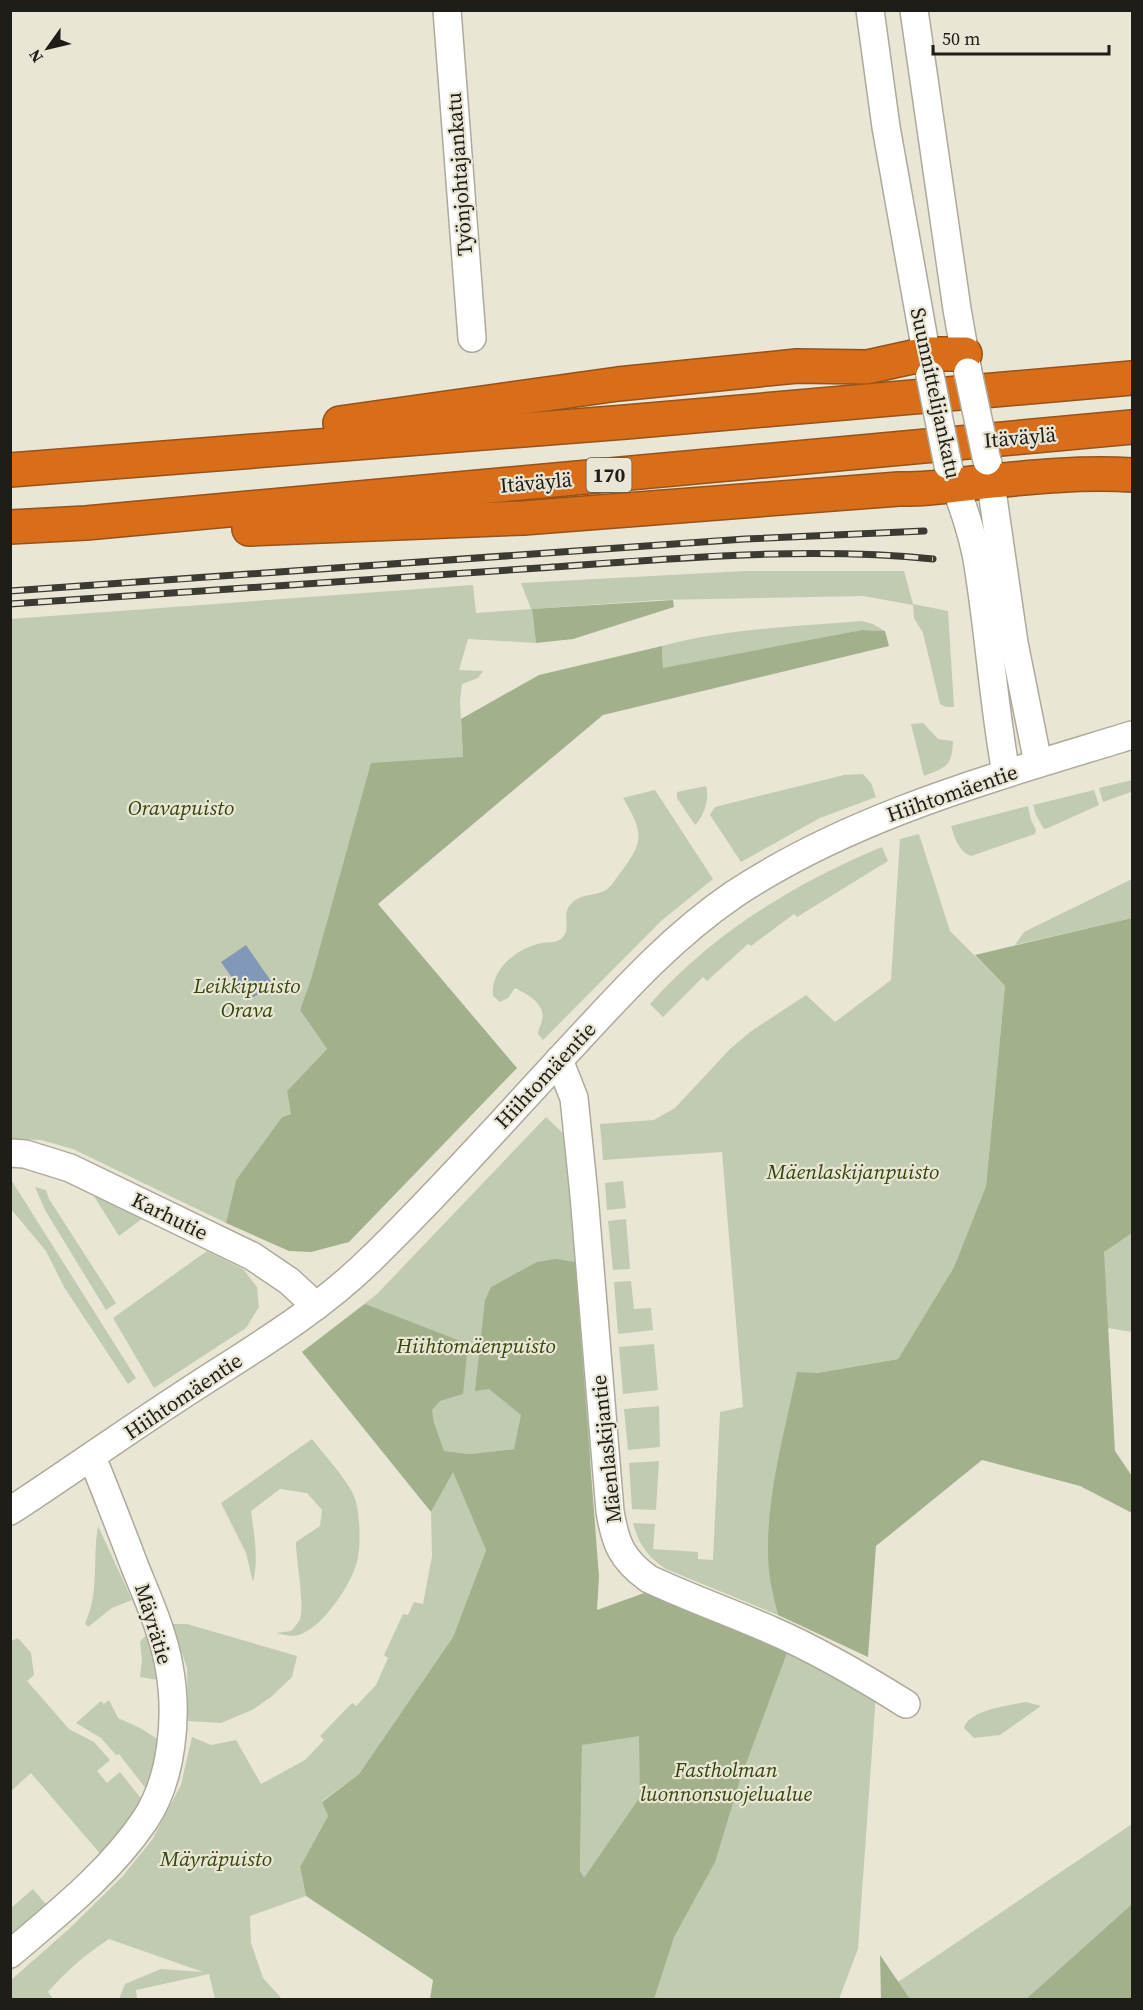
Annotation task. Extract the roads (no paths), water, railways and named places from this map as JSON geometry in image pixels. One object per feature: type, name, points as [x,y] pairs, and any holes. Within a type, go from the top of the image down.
[{"type":"highway","points":[[78,465],[207,435],[281,430],[629,383],[797,366],[867,367],[967,363]]},
{"type":"highway","points":[[10,470],[1132,378]]},
{"type":"highway","name":"Itäväylä","points":[[10,527],[86,523],[1132,427]]},
{"type":"highway","points":[[86,523],[186,531],[523,518],[899,489],[936,489],[952,475],[989,471],[1132,476]]},
{"type":"street","name":"Työnjohtajankatu","points":[[447,10],[472,338]]},
{"type":"street","name":"Suunnittelijankatu","points":[[870,10],[886,128],[928,365],[952,475],[977,558],[1006,773]]},
{"type":"street","name":"Suunnittelijankatu","points":[[914,10],[967,363],[989,471],[1014,643],[1038,763]]},
{"type":"street","name":"Hiihtomäentie","points":[[10,1511],[316,1306],[369,1262],[620,994],[669,946],[703,917],[734,895],[769,873],[833,839],[881,818],[1006,773],[1132,735]]},
{"type":"street","name":"Mäenlaskijantie","points":[[559,1060],[574,1098],[610,1511],[613,1528],[623,1556],[649,1580],[792,1640],[845,1666],[906,1704]]},
{"type":"street","name":"Karhutie","points":[[10,1153],[25,1154],[70,1168],[252,1256],[289,1281],[316,1306]]},
{"type":"street","name":"Mäyrätie","points":[[10,1954],[93,1883],[127,1843],[146,1818],[162,1786],[167,1763],[173,1726],[169,1666],[155,1619],[92,1457]]},
{"type":"water","points":[[246,945],[273,984],[248,1001],[221,962]]},
{"type":"railway","points":[[10,591],[745,539],[924,531]]},
{"type":"railway","points":[[10,604],[736,555],[836,554],[933,559]]},
{"type":"park label","name":"Oravapuisto","points":[[181,807]]},
{"type":"park label","name":"Leikkipuisto Orava","points":[[247,997]]},
{"type":"park label","name":"Mäenlaskijanpuisto","points":[[853,1171]]},
{"type":"park label","name":"Hiihtomäenpuisto","points":[[476,1345]]},
{"type":"park label","name":"Fastholman luonnonsuojelualue","points":[[726,1781]]},
{"type":"park label","name":"Mäyräpuisto","points":[[216,1858]]}]
